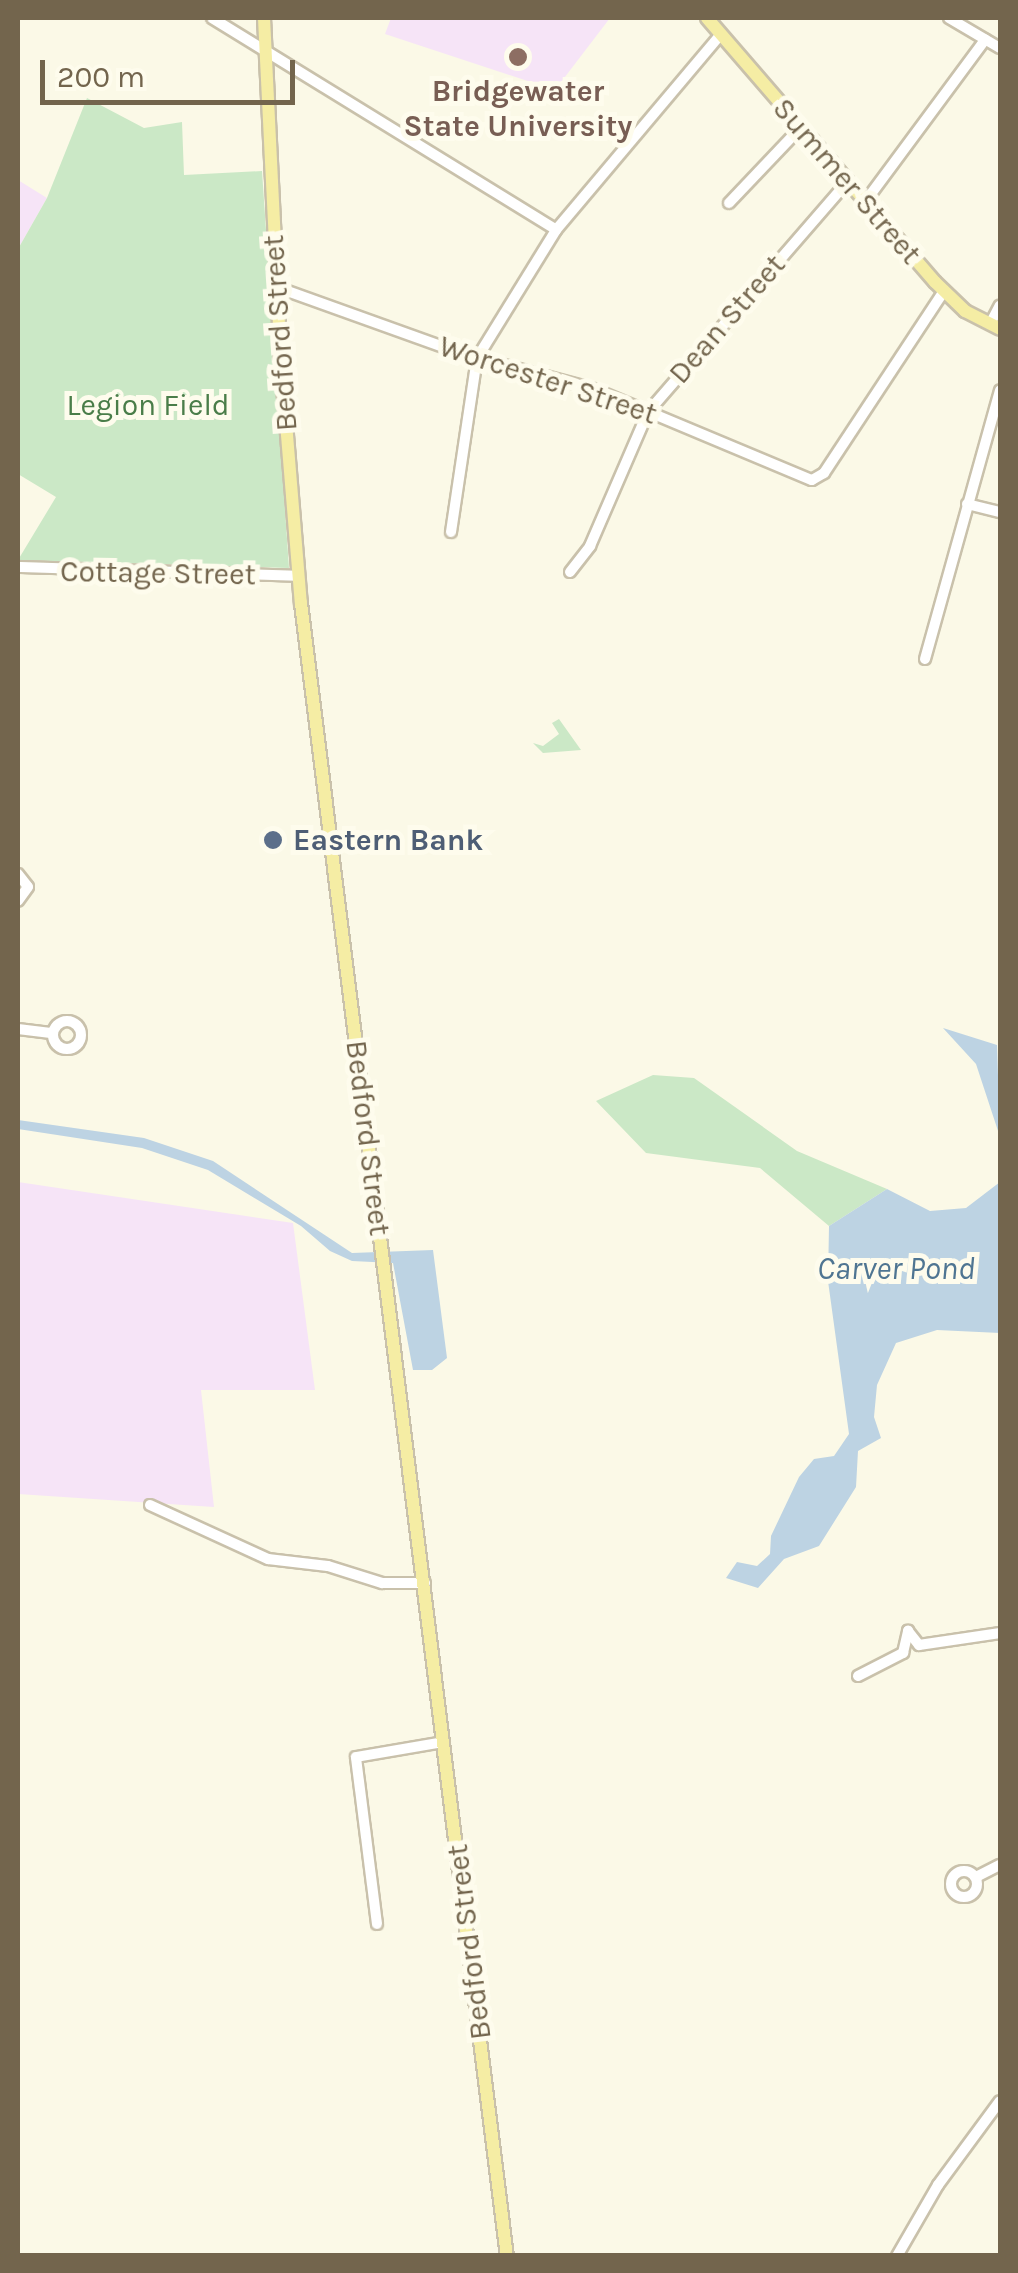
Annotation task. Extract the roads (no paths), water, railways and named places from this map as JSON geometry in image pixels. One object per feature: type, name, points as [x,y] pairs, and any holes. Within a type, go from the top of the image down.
[{"type":"main road","name":"Bedford Street","points":[[264,18],[276,287],[299,576],[507,2256]]},
{"type":"main road","name":"Summer Street","points":[[707,18],[944,291],[996,327]]},
{"type":"street","points":[[212,18],[265,47],[556,230]]},
{"type":"street","points":[[949,18],[1000,48]]},
{"type":"street","points":[[451,532],[477,358],[556,230],[721,34]]},
{"type":"street","points":[[865,202],[985,40]]},
{"type":"street","points":[[729,203],[801,127]]},
{"type":"street","name":"Dean Street","points":[[570,572],[590,546],[648,412],[847,182]]},
{"type":"street","name":"Worcester Street","points":[[276,287],[477,358],[579,384],[816,478],[944,291]]},
{"type":"street","points":[[996,327],[1000,305]]},
{"type":"street","points":[[925,660],[1000,390]]},
{"type":"street","points":[[967,504],[1000,512]]},
{"type":"street","name":"Cottage Street","points":[[18,567],[299,576]]},
{"type":"street","points":[[18,874],[28,887],[18,901]]},
{"type":"street","points":[[18,1029],[54,1032]]},
{"type":"street","points":[[150,1505],[268,1559],[328,1566],[382,1584],[424,1583]]},
{"type":"street","points":[[858,1676],[903,1653],[908,1631],[919,1645],[1000,1633]]},
{"type":"street","points":[[377,1924],[356,1757],[444,1742]]},
{"type":"street","points":[[976,1877],[1000,1864]]},
{"type":"street","points":[[898,2256],[932,2193],[1000,2101]]},
{"type":"water","points":[[943,1028],[997,1045],[1000,1137],[976,1064]]},
{"type":"water","points":[[18,1120],[144,1138],[213,1161],[352,1253],[433,1250],[447,1358],[432,1370],[413,1370],[393,1263],[352,1261],[330,1251],[301,1226],[208,1170],[142,1148],[18,1129]]},
{"type":"water","name":"Carver Pond","points":[[1000,1182],[1000,1333],[937,1330],[896,1343],[877,1385],[874,1417],[881,1438],[858,1451],[856,1487],[819,1546],[784,1559],[758,1588],[726,1578],[737,1562],[757,1566],[770,1554],[771,1536],[799,1477],[814,1459],[834,1456],[849,1434],[828,1281],[829,1226],[887,1189],[930,1211],[966,1208]]},
{"type":"place","name":"Bridgewater State University","points":[[518,57]]},
{"type":"place","name":"Eastern Bank","points":[[273,840]]},
{"type":"park label","name":"Legion Field","points":[[148,405]]}]
